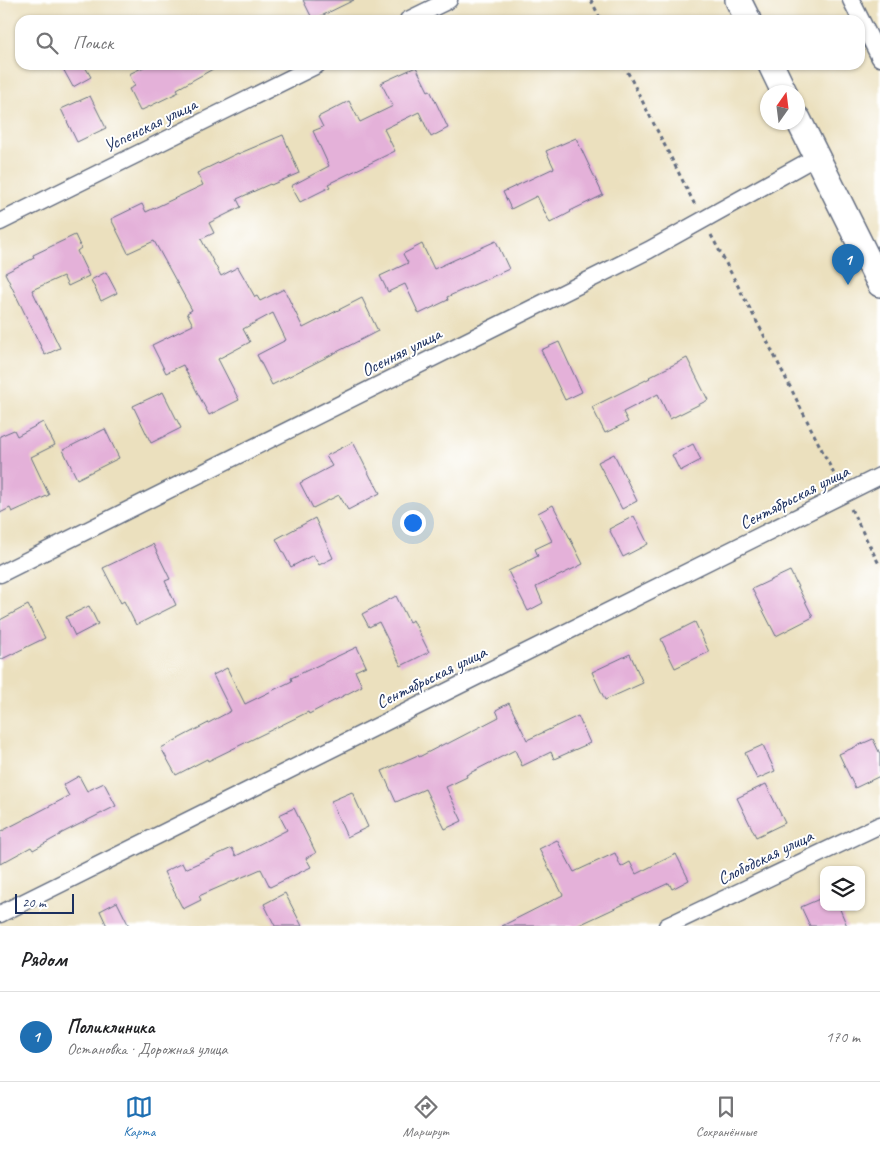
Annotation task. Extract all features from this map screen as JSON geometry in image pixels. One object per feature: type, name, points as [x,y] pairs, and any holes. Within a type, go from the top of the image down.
[{"type":"main road","points":[[738,0],[746,15]]},
{"type":"main road","points":[[773,70],[781,85]]},
{"type":"main road","points":[[803,130],[880,284]]},
{"type":"street","points":[[418,15],[449,0]]},
{"type":"street","points":[[851,0],[858,15]]},
{"type":"street","points":[[865,28],[880,58]]},
{"type":"street","name":"Успенская улица","points":[[0,222],[307,70]]},
{"type":"street","name":"Осенняя улица","points":[[0,574],[640,255],[816,157]]},
{"type":"street","name":"Сентябрьская улица","points":[[0,914],[880,476]]},
{"type":"street","name":"Слободская улица","points":[[667,926],[880,824]]},
{"type":"path","points":[[591,0],[598,15]]},
{"type":"path","points":[[627,70],[768,343],[880,566]]},
{"type":"building","points":[[303,0],[354,0],[323,15],[310,15]]},
{"type":"building","points":[[64,70],[87,70],[91,77],[73,87]]},
{"type":"building","points":[[137,70],[211,70],[177,89],[179,92],[140,111],[129,89],[135,86],[129,74]]},
{"type":"building","points":[[409,70],[418,70],[428,91],[430,90],[448,128],[431,137],[419,112],[384,129],[395,151],[328,184],[330,187],[300,202],[291,186],[329,166],[313,131],[323,127],[318,117],[349,101],[360,122],[393,106],[381,83]]},
{"type":"building","points":[[90,96],[106,128],[77,142],[61,109]]},
{"type":"building","points":[[283,135],[299,173],[237,199],[241,207],[209,223],[214,233],[201,239],[221,276],[238,267],[255,297],[257,296],[260,301],[284,289],[303,328],[362,298],[378,331],[272,385],[257,355],[286,340],[273,313],[243,329],[250,342],[218,359],[239,400],[209,415],[183,365],[166,373],[152,345],[193,325],[187,313],[192,310],[154,241],[128,253],[111,219],[142,204],[146,212],[203,185],[197,173],[238,153]]},
{"type":"building","points":[[576,138],[603,195],[550,223],[537,196],[511,209],[503,192],[554,168],[546,151]]},
{"type":"building","points":[[75,235],[81,248],[77,251],[89,276],[68,286],[63,276],[32,290],[60,348],[45,355],[5,273],[34,258],[33,255]]},
{"type":"building","points":[[496,241],[509,269],[447,297],[448,300],[419,314],[405,284],[388,292],[380,276],[408,263],[403,254],[422,244],[434,269]]},
{"type":"building","points":[[106,272],[117,293],[101,301],[91,280]]},
{"type":"building","points":[[559,342],[582,392],[565,400],[541,350]]},
{"type":"building","points":[[687,358],[708,400],[670,419],[658,394],[623,412],[628,422],[605,433],[592,407]]},
{"type":"building","points":[[163,392],[181,428],[151,443],[133,406]]},
{"type":"building","points":[[43,422],[55,445],[31,457],[49,495],[12,512],[10,508],[0,513],[0,436],[14,430],[17,436]]},
{"type":"building","points":[[105,429],[119,458],[77,479],[63,450]]},
{"type":"building","points":[[353,442],[380,493],[348,510],[339,495],[313,508],[300,483],[332,466],[326,456]]},
{"type":"building","points":[[693,444],[701,460],[680,471],[672,455]]},
{"type":"building","points":[[614,454],[637,501],[622,509],[598,462]]},
{"type":"building","points":[[553,505],[583,564],[536,587],[543,603],[528,611],[508,571],[538,556],[535,549],[552,541],[538,513]]},
{"type":"building","points":[[634,516],[648,544],[623,557],[609,529]]},
{"type":"building","points":[[315,518],[333,558],[319,565],[313,555],[291,567],[276,539]]},
{"type":"building","points":[[153,544],[170,579],[165,581],[176,605],[136,625],[124,601],[121,603],[103,568]]},
{"type":"building","points":[[790,571],[813,617],[776,636],[752,589]]},
{"type":"building","points":[[396,596],[409,622],[413,620],[429,652],[401,666],[379,622],[369,627],[362,614]]},
{"type":"building","points":[[28,605],[45,638],[0,660],[0,620]]},
{"type":"building","points":[[89,606],[98,624],[75,636],[66,617]]},
{"type":"building","points":[[695,622],[709,652],[675,668],[661,639]]},
{"type":"building","points":[[357,647],[366,666],[355,671],[362,686],[309,714],[308,712],[176,775],[161,748],[231,711],[213,675],[227,668],[245,704],[292,681],[291,678]]},
{"type":"building","points":[[630,654],[643,683],[605,700],[592,672]]},
{"type":"building","points":[[509,703],[527,740],[578,716],[590,743],[554,759],[551,752],[522,766],[515,750],[466,775],[467,777],[446,787],[462,821],[445,829],[425,789],[396,802],[382,771],[418,755],[419,757],[499,717],[496,710]]},
{"type":"building","points":[[873,739],[880,754],[880,776],[855,788],[839,754]]},
{"type":"building","points":[[763,745],[775,771],[757,779],[745,753]]},
{"type":"building","points":[[79,776],[87,791],[104,783],[116,806],[33,850],[31,847],[0,864],[0,832],[69,796],[63,785]]},
{"type":"building","points":[[766,784],[785,823],[756,837],[737,798]]},
{"type":"building","points":[[352,792],[368,827],[347,837],[331,801]]},
{"type":"building","points":[[294,808],[316,853],[306,858],[311,867],[270,887],[261,869],[199,896],[201,900],[183,909],[164,872],[182,863],[185,869],[232,848],[236,856],[287,830],[279,815]]},
{"type":"building","points":[[557,840],[574,872],[615,853],[621,867],[630,862],[636,874],[676,854],[689,880],[672,889],[669,883],[577,926],[502,926],[563,895],[539,849]]},
{"type":"building","points":[[285,893],[302,926],[275,926],[264,904]]},
{"type":"building","points":[[820,899],[820,911],[841,911],[847,926],[810,926],[801,907]]},
{"type":"building","points":[[117,902],[129,926],[107,926],[100,911]]},
{"type":"place","name":"Поликлиника","points":[[848,285]]}]
